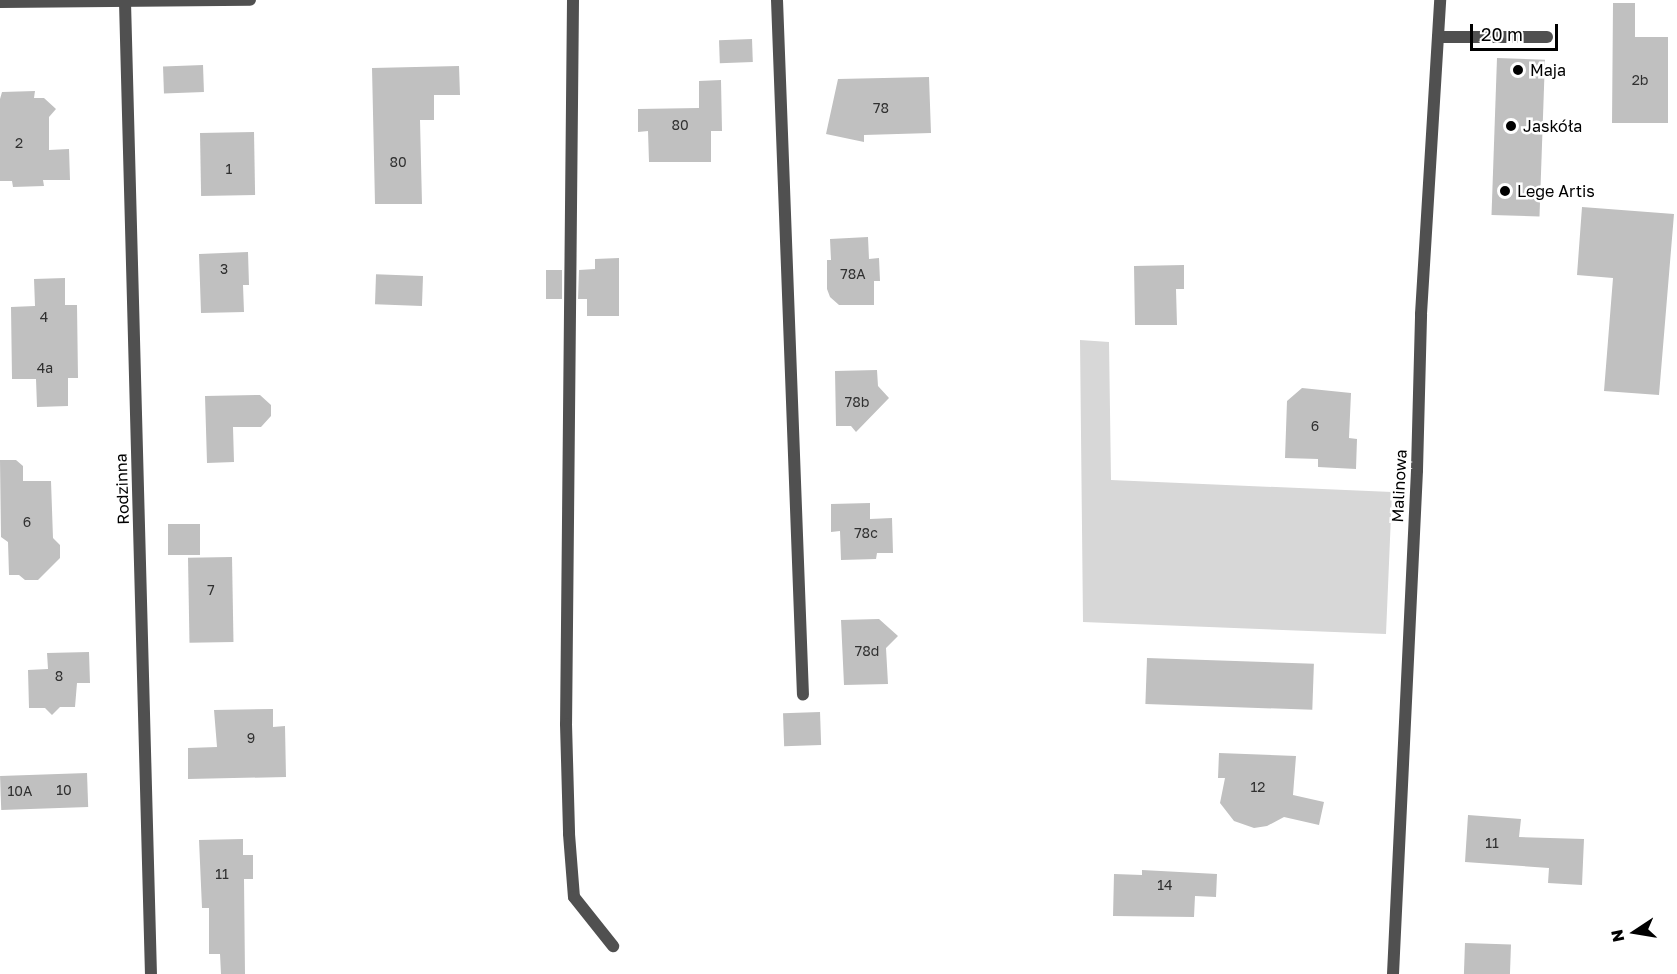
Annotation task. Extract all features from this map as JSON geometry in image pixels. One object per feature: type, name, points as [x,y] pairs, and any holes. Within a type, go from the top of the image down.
[{"type":"street","points":[[0,2],[250,0]]},
{"type":"street","points":[[573,0],[566,724],[569,834],[574,897],[613,946]]},
{"type":"street","points":[[777,0],[803,695]]},
{"type":"street","name":"Malinowa","points":[[1393,974],[1417,470],[1421,314],[1440,0]]},
{"type":"street","name":"Rodzinna","points":[[125,2],[151,974]]},
{"type":"street","points":[[1438,37],[1547,37]]},
{"type":"shaded area","points":[[1080,340],[1109,342],[1111,480],[1392,492],[1386,634],[1083,622]]},
{"type":"building","points":[[1613,3],[1635,3],[1635,37],[1668,37],[1668,123],[1612,123]]},
{"type":"building","points":[[752,39],[753,62],[720,63],[719,40]]},
{"type":"building","points":[[1497,58],[1545,60],[1539,217],[1492,215]]},
{"type":"building","points":[[203,65],[204,92],[164,93],[163,66]]},
{"type":"building","points":[[459,66],[460,95],[434,95],[434,120],[420,120],[422,204],[375,204],[372,68]]},
{"type":"building","points":[[929,77],[931,133],[864,135],[864,142],[826,134],[838,79]]},
{"type":"building","points":[[721,80],[722,131],[711,131],[711,162],[649,162],[648,131],[638,132],[638,109],[699,108],[699,81]]},
{"type":"building","points":[[35,91],[34,98],[44,98],[56,109],[49,117],[49,150],[69,149],[70,180],[43,180],[44,186],[13,187],[12,181],[0,181],[0,99],[2,92]]},
{"type":"building","points":[[254,132],[255,195],[201,196],[200,133]]},
{"type":"building","points":[[1582,207],[1674,214],[1659,395],[1604,391],[1613,278],[1577,275]]},
{"type":"building","points":[[868,237],[869,259],[879,258],[880,281],[874,281],[874,305],[839,305],[830,297],[827,289],[827,260],[831,260],[830,239]]},
{"type":"building","points":[[248,252],[249,285],[243,285],[244,312],[201,313],[199,254]]},
{"type":"building","points":[[619,258],[619,316],[587,316],[587,299],[578,299],[579,270],[595,269],[595,259]]},
{"type":"building","points":[[1184,265],[1184,289],[1176,289],[1177,325],[1135,325],[1134,266]]},
{"type":"building","points":[[546,270],[562,270],[562,299],[546,299]]},
{"type":"building","points":[[376,274],[423,276],[422,306],[375,304]]},
{"type":"building","points":[[65,278],[65,305],[77,305],[78,378],[68,378],[68,406],[37,407],[36,379],[12,379],[11,307],[35,306],[34,279]]},
{"type":"building","points":[[877,370],[878,386],[889,398],[856,432],[851,426],[836,426],[835,371]]},
{"type":"building","points":[[1302,388],[1351,393],[1349,438],[1357,439],[1356,469],[1318,467],[1318,459],[1285,458],[1287,401]]},
{"type":"building","points":[[260,395],[271,405],[271,416],[261,427],[233,427],[234,462],[207,463],[205,396]]},
{"type":"building","points":[[0,460],[16,460],[23,466],[23,481],[51,481],[53,538],[60,545],[60,558],[38,580],[25,580],[19,575],[9,575],[8,542],[1,537]]},
{"type":"building","points":[[870,503],[870,519],[892,518],[893,553],[877,553],[876,559],[841,560],[840,531],[831,532],[831,504]]},
{"type":"building","points":[[168,524],[200,524],[200,555],[168,555]]},
{"type":"building","points":[[232,557],[233,642],[189,643],[188,558]]},
{"type":"building","points":[[879,619],[898,636],[886,648],[888,684],[844,685],[841,620]]},
{"type":"building","points":[[89,652],[90,683],[77,683],[75,707],[60,707],[52,715],[45,708],[29,708],[28,670],[48,669],[47,653]]},
{"type":"building","points":[[1147,658],[1314,664],[1312,710],[1145,704]]},
{"type":"building","points":[[273,709],[273,727],[285,726],[286,777],[188,779],[188,748],[217,747],[214,710]]},
{"type":"building","points":[[820,712],[821,745],[784,746],[783,713]]},
{"type":"building","points":[[1219,753],[1296,756],[1293,795],[1324,802],[1319,825],[1284,817],[1267,826],[1254,828],[1234,821],[1220,803],[1225,778],[1218,778]]},
{"type":"building","points":[[87,773],[88,807],[1,810],[0,776]]},
{"type":"building","points":[[1468,815],[1521,819],[1519,837],[1584,839],[1582,885],[1548,883],[1549,868],[1465,862]]},
{"type":"building","points":[[243,839],[243,855],[253,855],[253,879],[244,879],[245,974],[221,974],[220,954],[209,954],[209,908],[202,908],[199,840]]},
{"type":"building","points":[[1142,870],[1217,874],[1216,897],[1195,896],[1194,917],[1113,916],[1114,874],[1142,875]]},
{"type":"building","points":[[1465,943],[1511,945],[1510,974],[1464,974]]},
{"type":"place","name":"Maja","points":[[1518,70]]},
{"type":"place","name":"Jaskóła","points":[[1511,126]]},
{"type":"place","name":"Lege Artis","points":[[1505,191]]}]
